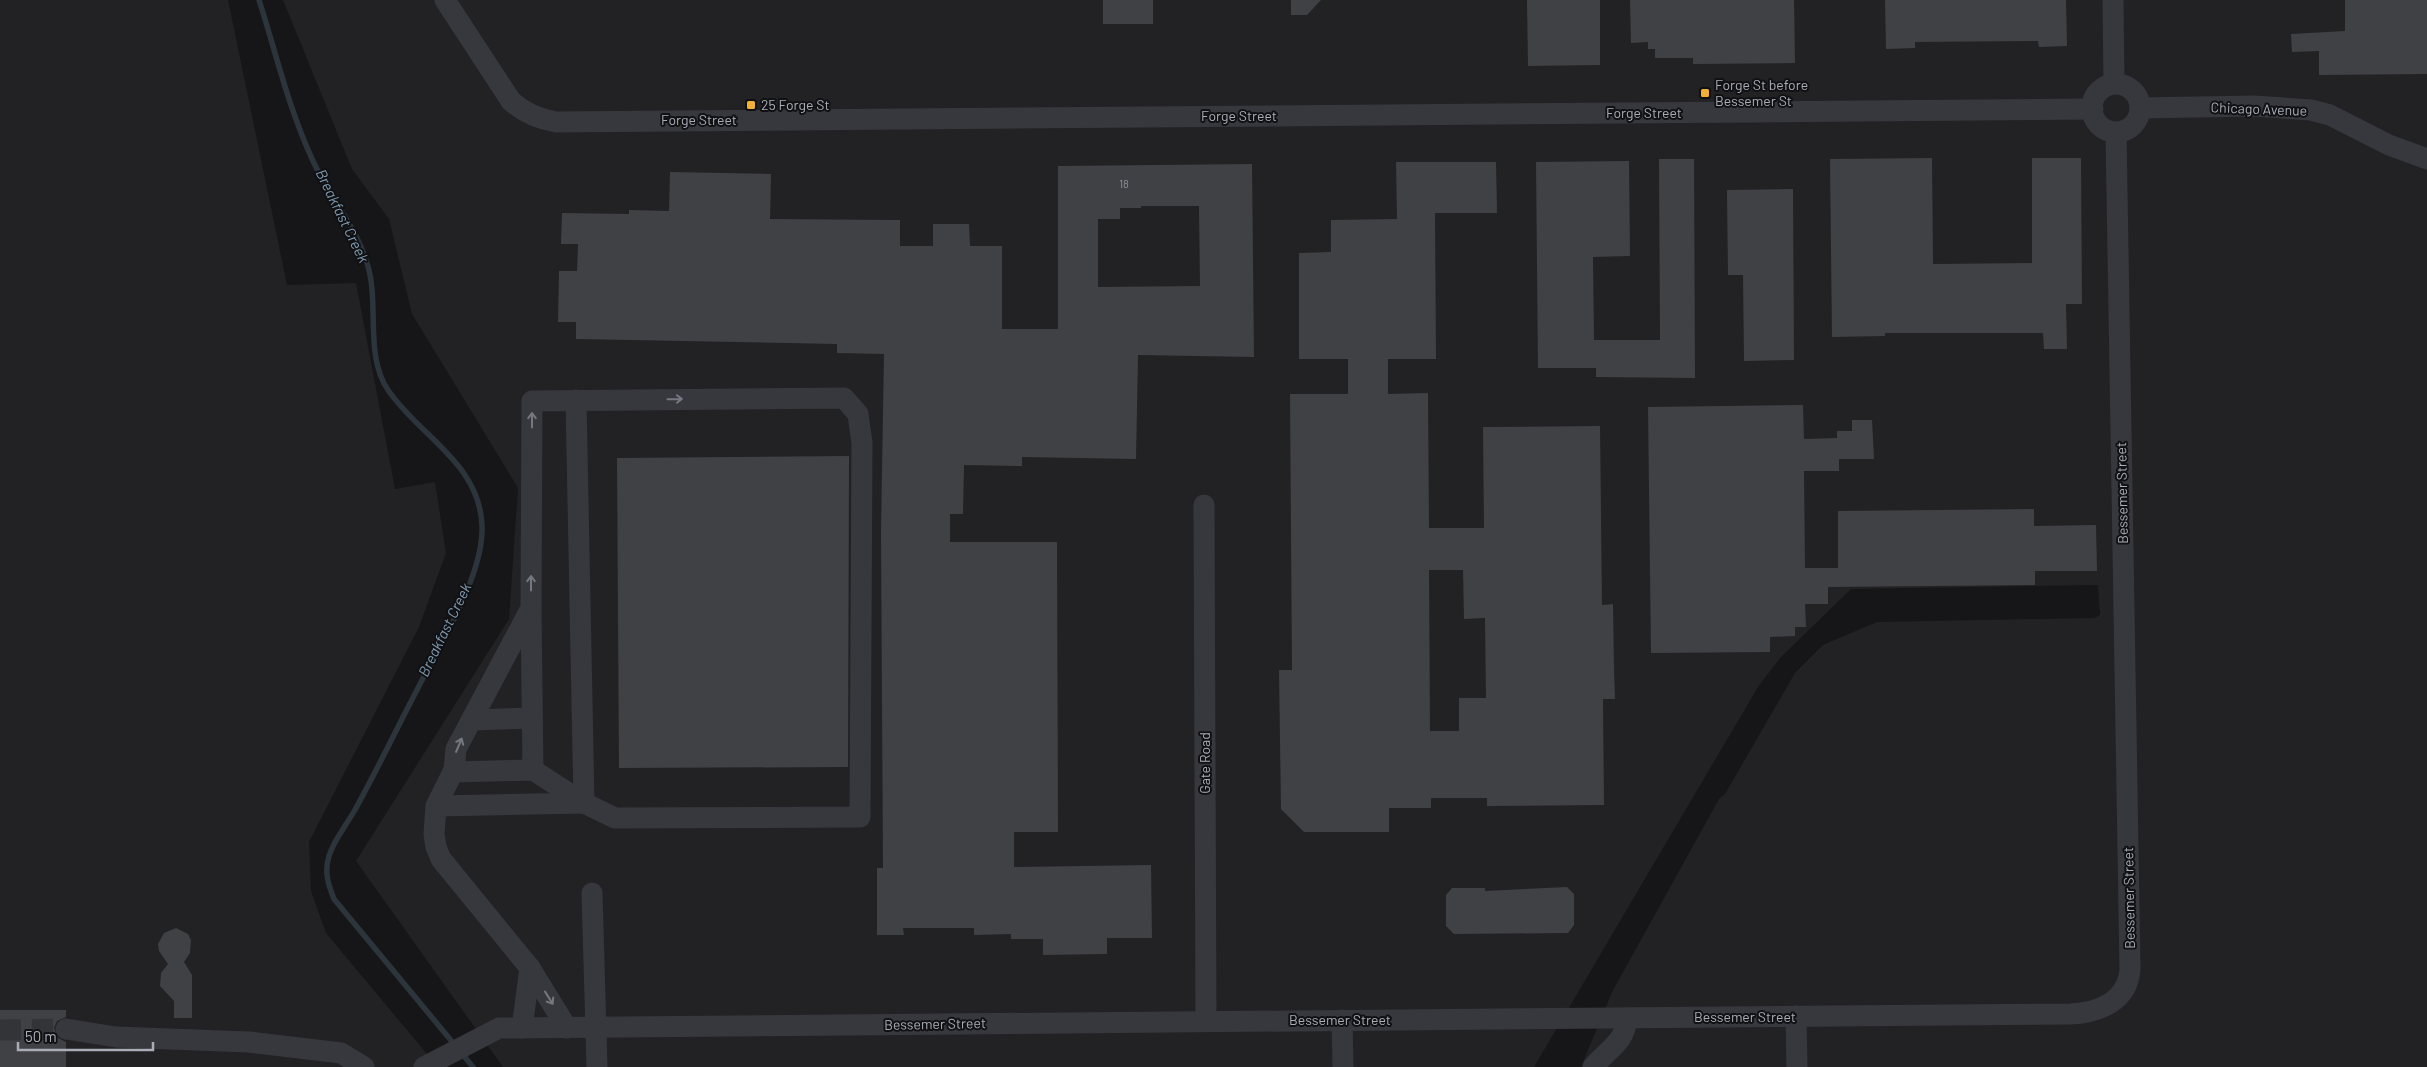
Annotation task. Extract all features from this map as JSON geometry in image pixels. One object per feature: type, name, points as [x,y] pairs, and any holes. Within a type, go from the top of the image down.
[{"type":"street","name":"Forge Street","points":[[445,0],[511,101],[523,111],[543,120],[556,122],[2092,109]]},
{"type":"street","points":[[2113,0],[2114,84]]},
{"type":"street","points":[[2114,84],[2122,85],[2132,90],[2137,96],[2140,108],[2139,116],[2133,125],[2126,130],[2116,132],[2108,130],[2099,124],[2092,109],[2098,92],[2114,84]]},
{"type":"street","name":"Chicago Avenue","points":[[2140,108],[2254,106],[2311,110],[2330,115],[2389,145],[2427,159]]},
{"type":"street","name":"Bessemer Street","points":[[431,1063],[499,1028],[2081,1014],[2106,1007],[2127,986],[2130,969],[2116,132]]},
{"type":"street","points":[[453,772],[533,770],[584,803],[615,818],[860,817],[862,443],[858,414],[844,398],[532,401],[531,608],[533,770]]},
{"type":"street","points":[[576,400],[584,803]]},
{"type":"street","name":"Gate Road","points":[[1204,505],[1206,1021]]},
{"type":"street","points":[[531,608],[456,749],[453,772],[436,806],[435,840],[441,859],[530,968],[567,1028]]},
{"type":"street","points":[[472,720],[532,718]]},
{"type":"street","points":[[436,806],[584,803]]},
{"type":"street","points":[[592,893],[597,1067]]},
{"type":"street","points":[[522,1028],[530,968]]},
{"type":"street","points":[[1796,1016],[1797,1067]]},
{"type":"street","points":[[1594,1067],[1620,1041],[1627,1018]]},
{"type":"street","points":[[1342,1020],[1343,1067]]},
{"type":"street","points":[[66,1029],[116,1037],[249,1042],[332,1052],[341,1054],[364,1067]]},
{"type":"shaded area","points":[[0,0],[228,0],[287,285],[356,283],[395,489],[435,482],[446,553],[419,627],[309,842],[311,891],[326,933],[436,1067],[0,1067]]},
{"type":"shaded area","points":[[283,0],[2427,0],[2427,1067],[1581,1067],[1612,992],[1719,799],[1725,794],[1795,673],[1823,645],[1877,622],[2094,618],[2100,615],[2098,585],[1851,589],[1780,658],[1758,687],[1534,1067],[503,1067],[356,861],[509,619],[518,488],[412,314],[389,219],[352,169]]},
{"type":"building","points":[[1103,0],[1153,0],[1153,24],[1103,24]]},
{"type":"building","points":[[1291,0],[1321,0],[1307,15],[1291,15]]},
{"type":"building","points":[[1527,0],[1600,0],[1600,65],[1528,66]]},
{"type":"building","points":[[1630,0],[1794,0],[1795,63],[1693,64],[1693,58],[1655,58],[1655,49],[1648,49],[1648,42],[1631,43]]},
{"type":"building","points":[[1885,0],[2066,0],[2067,46],[2039,47],[2038,41],[1915,42],[1915,48],[1886,49]]},
{"type":"building","points":[[2345,0],[2427,0],[2427,74],[2319,75],[2319,51],[2292,52],[2291,34],[2345,31]]},
{"type":"building","points":[[1932,158],[1933,264],[2032,263],[2032,158],[2081,158],[2082,304],[2066,304],[2067,349],[2044,349],[2043,333],[1885,333],[1885,336],[1832,337],[1830,159]]},
{"type":"building","points":[[1659,159],[1694,159],[1695,378],[1596,377],[1596,368],[1538,368],[1536,162],[1629,161],[1630,256],[1593,257],[1594,340],[1660,340]]},
{"type":"building","points":[[1396,162],[1496,162],[1497,213],[1435,213],[1436,359],[1388,359],[1388,394],[1428,393],[1429,528],[1484,528],[1483,427],[1600,426],[1602,605],[1613,604],[1615,699],[1603,699],[1604,805],[1487,806],[1487,798],[1431,798],[1431,808],[1389,808],[1389,832],[1304,832],[1281,809],[1279,670],[1292,670],[1290,394],[1348,394],[1348,359],[1299,359],[1299,253],[1331,252],[1331,220],[1397,219]],"holes":[[[1429,570],[1463,570],[1464,619],[1485,618],[1486,698],[1459,698],[1459,731],[1430,731]]]},
{"type":"building","points":[[1252,164],[1254,357],[1138,355],[1136,459],[1022,457],[1022,466],[964,465],[963,514],[950,514],[950,542],[1057,542],[1058,832],[1014,832],[1014,867],[1151,865],[1152,938],[1107,938],[1107,954],[1043,955],[1043,939],[1011,939],[1011,934],[974,935],[974,928],[903,928],[904,935],[877,935],[877,868],[883,868],[881,532],[884,354],[837,353],[837,344],[576,339],[576,322],[558,322],[559,271],[577,271],[578,244],[561,244],[562,213],[629,214],[629,210],[669,211],[670,172],[771,174],[770,219],[900,220],[900,246],[933,246],[933,224],[969,224],[970,246],[1002,246],[1002,329],[1058,329],[1058,166]],"holes":[[[1199,206],[1200,286],[1098,287],[1098,219],[1120,219],[1120,208]]]},
{"type":"building","points":[[1793,189],[1794,360],[1744,361],[1743,275],[1728,275],[1727,190]]},
{"type":"building","points":[[1803,405],[1804,439],[1837,438],[1837,431],[1852,431],[1852,420],[1872,420],[1874,459],[1839,459],[1839,471],[1804,471],[1805,568],[1838,568],[1838,511],[2034,509],[2034,526],[2096,525],[2097,571],[2035,571],[2035,585],[1828,587],[1828,604],[1805,604],[1806,627],[1795,627],[1795,636],[1770,637],[1770,652],[1651,653],[1648,407]]},
{"type":"building","points":[[849,456],[848,767],[619,768],[617,458]]},
{"type":"building","points":[[1567,887],[1574,894],[1574,925],[1568,933],[1454,934],[1446,926],[1446,895],[1452,888],[1485,888],[1485,891]]},
{"type":"building","points":[[176,928],[188,934],[191,940],[190,953],[184,962],[192,975],[192,1018],[174,1018],[174,1001],[160,986],[161,973],[168,964],[159,951],[158,944],[164,933]]},
{"type":"building","points":[[0,1010],[66,1010],[66,1017],[57,1021],[54,1028],[58,1038],[66,1042],[66,1067],[0,1067]]},
{"type":"waterway","name":"Breakfast Creek","points":[[259,0],[304,142],[319,174],[356,237],[367,263],[371,278],[374,345],[376,361],[381,376],[388,390],[401,406],[460,467],[471,485],[479,504],[482,526],[481,545],[476,566],[459,609],[353,814],[334,843],[327,867],[328,883],[334,899],[473,1067]]},
{"type":"tunnel","points":[[0,1030],[66,1029]]},
{"type":"place","name":"Forge St before Bessemer St","points":[[1705,93]]},
{"type":"place","name":"25 Forge St","points":[[751,105]]}]
